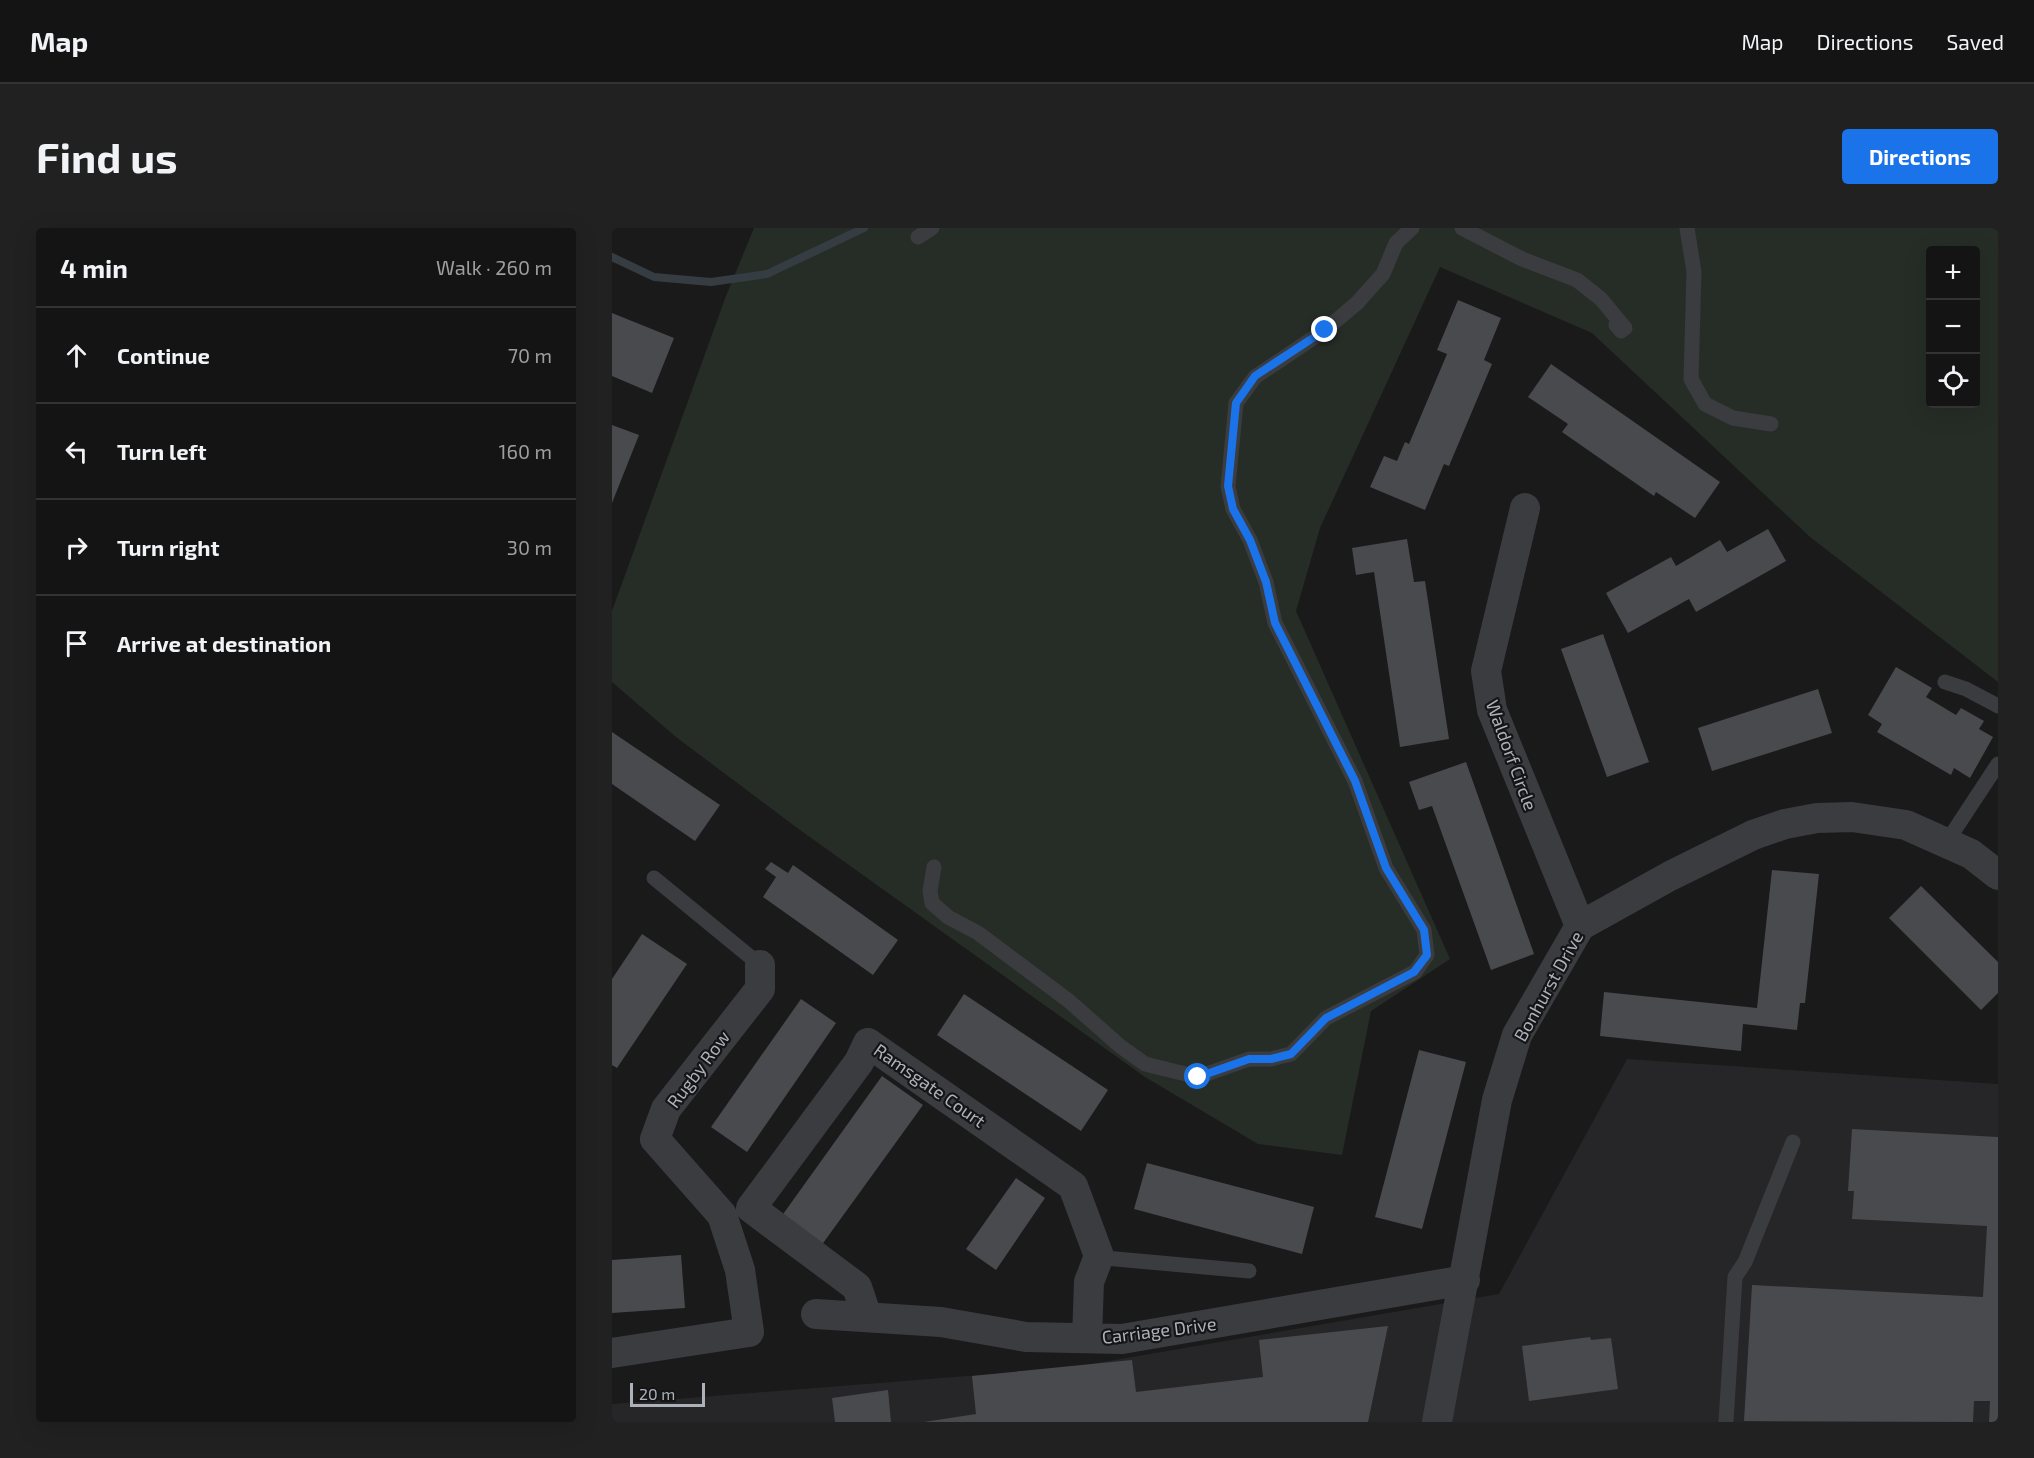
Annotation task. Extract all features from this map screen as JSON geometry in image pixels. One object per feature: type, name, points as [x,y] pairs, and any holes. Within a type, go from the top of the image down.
[{"type":"street","name":"Waldorf Circle","points":[[1525,508],[1486,671],[1491,710],[1580,926]]},
{"type":"street","name":"Bonhurst Drive","points":[[1437,1422],[1497,1100],[1517,1035],[1580,926],[1670,876],[1753,835],[1785,824],[1817,818],[1852,817],[1906,825],[1971,854],[1998,875]]},
{"type":"street","name":"Rugby Row","points":[[612,1353],[749,1332],[740,1270],[722,1215],[655,1139],[666,1109],[760,989],[760,965]]},
{"type":"street","name":"Ramsgate Court","points":[[867,1317],[857,1287],[751,1208],[859,1062],[868,1043],[1072,1186],[1099,1256]]},
{"type":"street","points":[[1087,1338],[1089,1282],[1099,1256]]},
{"type":"street","name":"Carriage Drive","points":[[816,1314],[941,1322],[1026,1337],[1122,1339],[1465,1280]]},
{"type":"lane","points":[[918,237],[932,228]]},
{"type":"lane","points":[[934,867],[930,891],[932,903],[948,917],[978,933],[1070,1001],[1120,1046],[1145,1064],[1198,1077],[1249,1059],[1271,1059],[1291,1054],[1326,1018],[1414,972],[1427,955],[1424,930],[1386,868],[1355,781],[1275,623],[1266,582],[1250,540],[1233,509],[1228,486],[1236,403],[1255,376],[1325,330],[1357,303],[1383,274],[1396,243],[1412,228]]},
{"type":"lane","points":[[1462,228],[1522,259],[1577,280],[1600,299],[1618,320]]},
{"type":"lane","points":[[1687,228],[1694,272],[1691,379],[1706,404],[1733,418],[1771,424]]},
{"type":"lane","points":[[1945,682],[1966,689],[1998,706]]},
{"type":"lane","points":[[1946,843],[1998,764]]},
{"type":"lane","points":[[654,878],[760,965]]},
{"type":"lane","points":[[1726,1422],[1735,1277],[1745,1262],[1793,1142]]},
{"type":"lane","points":[[1099,1256],[1249,1272]]},
{"type":"shaded area","points":[[754,228],[1998,228],[1998,682],[1810,537],[1592,333],[1440,267],[1320,528],[1296,611],[1450,959],[1371,1011],[1342,1155],[1258,1144],[1145,1077],[800,830],[676,737],[612,682],[612,611],[726,296]]},
{"type":"shaded area","points":[[1627,1059],[1998,1084],[1998,1422],[612,1422],[612,1404],[1068,1368],[1499,1294]]},
{"type":"building","points":[[1458,300],[1501,318],[1484,360],[1492,364],[1449,466],[1444,464],[1425,510],[1370,487],[1384,456],[1397,461],[1405,442],[1409,444],[1447,354],[1437,350]]},
{"type":"building","points":[[612,313],[674,338],[652,393],[612,376]]},
{"type":"building","points":[[1551,364],[1720,482],[1695,518],[1656,492],[1654,496],[1562,432],[1568,424],[1528,397]]},
{"type":"building","points":[[612,425],[639,435],[612,503]]},
{"type":"building","points":[[1768,529],[1786,561],[1696,612],[1689,599],[1628,633],[1606,593],[1671,557],[1676,566],[1720,540],[1727,552]]},
{"type":"building","points":[[1407,539],[1414,582],[1425,581],[1449,739],[1400,747],[1374,572],[1356,575],[1352,548]]},
{"type":"building","points":[[1603,634],[1649,762],[1607,777],[1561,649]]},
{"type":"building","points":[[1896,667],[1932,688],[1926,697],[1956,715],[1961,708],[1984,721],[1979,729],[1993,737],[1970,778],[1954,768],[1951,775],[1877,732],[1882,724],[1868,715]]},
{"type":"building","points":[[1818,689],[1832,733],[1712,771],[1698,728]]},
{"type":"building","points":[[612,732],[720,805],[695,841],[612,784]]},
{"type":"building","points":[[1466,762],[1534,954],[1491,970],[1432,806],[1419,810],[1409,782]]},
{"type":"building","points":[[771,862],[788,873],[793,865],[898,940],[873,975],[763,897],[776,877],[765,869]]},
{"type":"building","points":[[1772,870],[1819,874],[1805,1003],[1800,1003],[1797,1030],[1743,1024],[1741,1051],[1600,1036],[1604,992],[1757,1008]]},
{"type":"building","points":[[1921,886],[1998,962],[1998,993],[1981,1010],[1889,918]]},
{"type":"building","points":[[642,934],[687,964],[617,1068],[612,1065],[612,979]]},
{"type":"building","points":[[964,994],[1108,1090],[1081,1131],[937,1035]]},
{"type":"building","points":[[801,999],[836,1023],[747,1152],[711,1127]]},
{"type":"building","points":[[1419,1050],[1466,1062],[1422,1229],[1375,1217]]},
{"type":"building","points":[[882,1076],[923,1105],[821,1246],[781,1217]]},
{"type":"building","points":[[1852,1129],[1998,1137],[1998,1422],[1989,1422],[1990,1401],[1974,1401],[1973,1422],[1744,1421],[1752,1285],[1983,1297],[1987,1226],[1852,1219],[1854,1191],[1848,1191]]},
{"type":"building","points":[[1147,1163],[1314,1207],[1302,1254],[1134,1209]]},
{"type":"building","points":[[1016,1178],[1045,1198],[996,1270],[966,1249]]},
{"type":"building","points":[[681,1255],[685,1308],[612,1313],[612,1260]]},
{"type":"building","points":[[1388,1326],[1368,1422],[924,1422],[976,1414],[972,1376],[1132,1360],[1136,1392],[1263,1377],[1259,1340]]},
{"type":"building","points":[[1590,1337],[1591,1340],[1611,1338],[1618,1389],[1529,1401],[1522,1346]]},
{"type":"building","points":[[888,1390],[891,1422],[835,1422],[832,1398]]},
{"type":"waterway","points":[[612,257],[654,277],[711,282],[767,274],[864,228]]},
{"type":"route","points":[[1198,1077],[1227,1069],[1249,1059],[1271,1059],[1291,1054],[1326,1018],[1393,986],[1414,972],[1427,955],[1424,930],[1402,898],[1386,868],[1355,781],[1317,701],[1275,623],[1266,582],[1250,540],[1233,509],[1228,486],[1236,403],[1255,376],[1285,354],[1325,330]]}]
